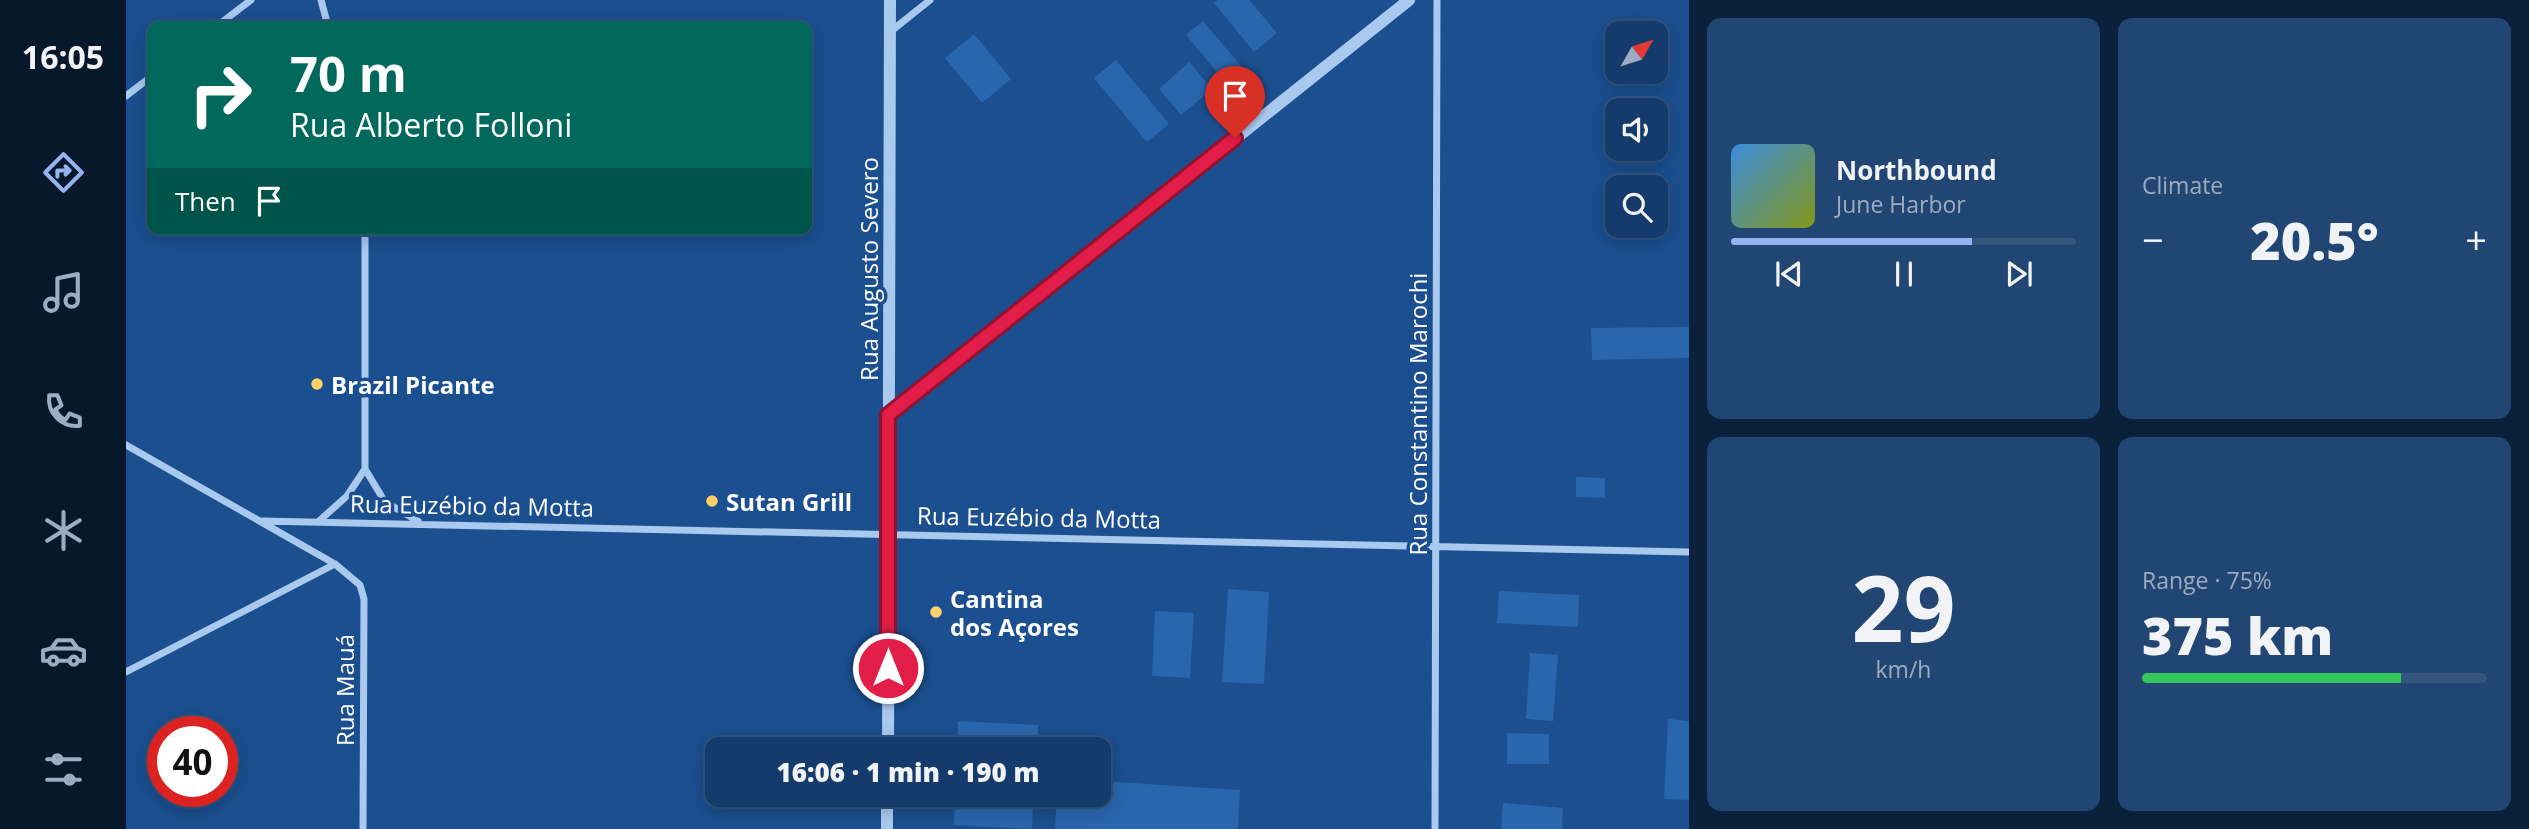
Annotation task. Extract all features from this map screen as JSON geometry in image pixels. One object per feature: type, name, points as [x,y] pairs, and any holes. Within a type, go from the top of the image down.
[{"type":"street","points":[[224,21],[251,0]]},
{"type":"street","points":[[321,0],[327,21]]},
{"type":"street","name":"Rua Augusto Severo","points":[[887,737],[890,0]]},
{"type":"street","points":[[889,33],[930,0]]},
{"type":"street","points":[[888,415],[1409,0]]},
{"type":"street","name":"Rua Constantino Marochi","points":[[1435,829],[1437,0]]},
{"type":"street","points":[[126,96],[147,80]]},
{"type":"street","points":[[365,235],[365,469],[385,502],[421,523]]},
{"type":"street","name":"Rua Mauá","points":[[126,445],[335,564],[360,585],[364,599],[363,829]]},
{"type":"street","points":[[319,521],[347,496],[365,469]]},
{"type":"street","name":"Rua Euzébio da Motta","points":[[262,521],[1689,552]]},
{"type":"street","points":[[126,672],[335,564]]},
{"type":"street","points":[[887,807],[887,829]]},
{"type":"building","points":[[1218,0],[1249,0],[1277,33],[1254,52],[1214,3]]},
{"type":"building","points":[[1203,21],[1245,71],[1228,85],[1186,35]]},
{"type":"building","points":[[974,34],[1011,79],[982,103],[945,58]]},
{"type":"building","points":[[1116,60],[1169,124],[1147,142],[1094,78]]},
{"type":"building","points":[[1189,62],[1212,89],[1181,115],[1159,89]]},
{"type":"building","points":[[1689,327],[1689,358],[1592,360],[1591,328]]},
{"type":"building","points":[[1576,477],[1605,478],[1605,498],[1576,497]]},
{"type":"building","points":[[1228,589],[1269,592],[1264,684],[1222,682]]},
{"type":"building","points":[[1499,591],[1579,595],[1578,627],[1497,623]]},
{"type":"building","points":[[1155,611],[1194,613],[1190,678],[1152,676]]},
{"type":"building","points":[[1530,653],[1558,655],[1553,721],[1526,719]]},
{"type":"building","points":[[1668,719],[1689,721],[1689,800],[1664,799]]},
{"type":"building","points":[[958,721],[1038,725],[1038,737],[957,737]]},
{"type":"building","points":[[1507,733],[1549,734],[1549,764],[1507,764]]},
{"type":"building","points":[[1111,782],[1240,790],[1238,829],[1055,829],[1056,807],[1111,807]]},
{"type":"building","points":[[1503,803],[1563,808],[1562,829],[1501,829]]},
{"type":"building","points":[[955,807],[1033,807],[1032,829],[954,825]]},
{"type":"place","name":"Brazil Picante","points":[[317,384]]},
{"type":"place","name":"Sutan Grill","points":[[712,501]]},
{"type":"place","name":"Cantina dos Açores","points":[[936,612]]},
{"type":"route","points":[[888,668],[888,415],[1235,138]]}]
